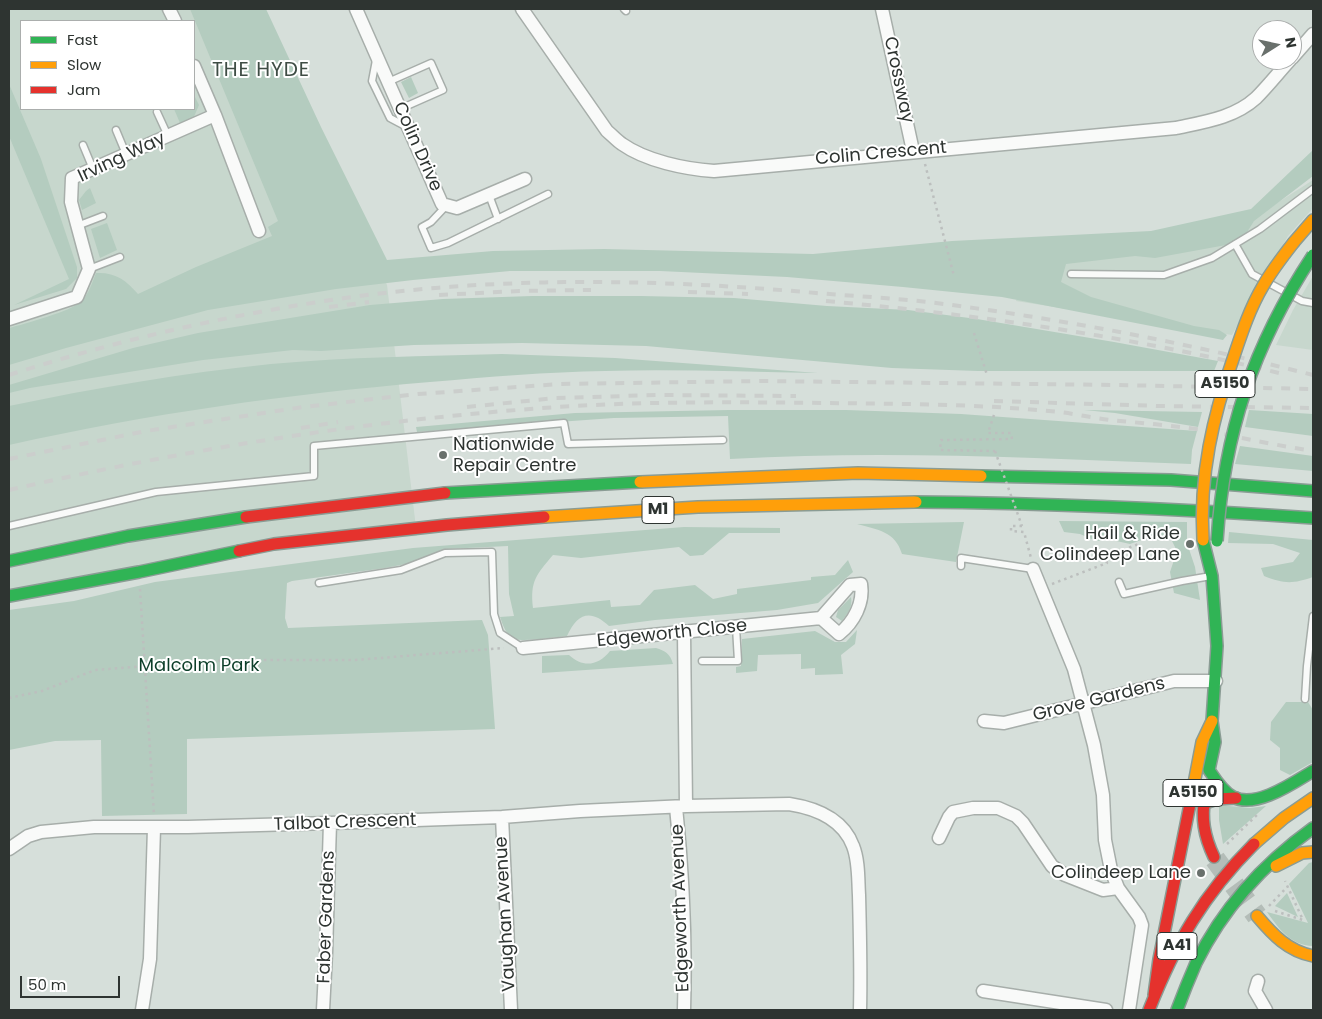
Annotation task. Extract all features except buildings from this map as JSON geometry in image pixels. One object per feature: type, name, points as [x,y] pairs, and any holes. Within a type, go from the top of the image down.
[{"type":"main road","name":"A5150","points":[[1214,857],[1202,828],[1203,804],[1214,742],[1212,721],[1217,646],[1212,576],[1203,540],[1201,520],[1202,479],[1208,446],[1238,341],[1262,287],[1294,242],[1313,220]]},
{"type":"main road","name":"A5150","points":[[1212,576],[1219,504],[1228,448],[1249,379],[1275,320],[1290,291],[1313,255]]},
{"type":"main road","name":"M1","points":[[9,561],[128,536],[266,514],[446,493],[701,478],[858,473],[1171,480],[1313,492]]},
{"type":"main road","name":"M1","points":[[9,596],[274,544],[447,525],[574,514],[698,507],[844,503],[998,503],[1177,509],[1313,518]]},
{"type":"main road","name":"A5150","points":[[1154,995],[1158,960],[1202,742],[1212,721]]},
{"type":"main road","name":"A5150","points":[[1209,770],[1218,784],[1236,798]]},
{"type":"main road","name":"A5150","points":[[1203,804],[1217,799],[1236,798],[1251,800],[1263,798],[1313,770]]},
{"type":"main road","name":"A41","points":[[1149,1010],[1154,995],[1190,921],[1205,898],[1246,849],[1272,827],[1313,798]]},
{"type":"main road","name":"A41","points":[[1177,1010],[1200,956],[1221,919],[1250,881],[1274,857],[1313,828]]},
{"type":"main road","points":[[1250,881],[1302,853],[1313,852]]},
{"type":"main road","points":[[1257,916],[1282,944],[1295,951],[1313,956]]},
{"type":"street","name":"Colin Drive","points":[[356,9],[442,204],[457,208],[525,179]]},
{"type":"street","name":"Colin Crescent","points":[[522,9],[607,131],[621,144],[641,154],[691,169],[714,170],[1176,128],[1223,117],[1241,109],[1255,99],[1281,70]]},
{"type":"street","name":"Crossway","points":[[882,9],[918,150]]},
{"type":"street","name":"Colin Crescent","points":[[1302,46],[1313,34]]},
{"type":"street","points":[[195,68],[260,231]]},
{"type":"street","name":"Irving Way","points":[[89,269],[71,202],[72,178],[215,115]]},
{"type":"street","points":[[9,318],[76,297],[89,269]]},
{"type":"street","points":[[1033,569],[1074,669],[1100,771],[1107,856],[1118,888],[1139,916],[1142,925],[1142,935],[1128,1010]]},
{"type":"street","name":"Edgeworth Close","points":[[523,648],[821,618]]},
{"type":"street","name":"Edgeworth Avenue","points":[[684,633],[681,806],[686,967],[684,1010]]},
{"type":"street","name":"Grove Gardens","points":[[984,721],[1004,723],[1174,681],[1216,681]]},
{"type":"street","name":"Talbot Crescent","points":[[9,848],[28,836],[41,832],[94,827],[154,828],[330,823],[502,817],[681,806],[796,805],[817,810],[830,818],[843,830],[853,845],[858,869],[861,952],[860,1010]]},
{"type":"street","points":[[939,838],[949,816],[953,812],[973,808],[998,808],[1016,816],[1023,823],[1052,866],[1065,875],[1103,890],[1118,888]]},
{"type":"street","name":"Vaughan Avenue","points":[[502,817],[511,1010]]},
{"type":"street","name":"Faber Gardens","points":[[323,1010],[330,823]]},
{"type":"street","points":[[142,1010],[150,959],[154,828]]},
{"type":"street","points":[[1258,981],[1255,991],[1266,1010]]},
{"type":"street","points":[[982,991],[1106,1010]]},
{"type":"lane","points":[[377,57],[372,81],[390,118],[408,128]]},
{"type":"lane","points":[[388,82],[431,63],[443,90],[400,109]]},
{"type":"lane","points":[[157,112],[168,136]]},
{"type":"lane","points":[[116,130],[126,154]]},
{"type":"lane","points":[[83,145],[93,169]]},
{"type":"lane","points":[[1071,274],[1164,275],[1212,258],[1260,229],[1313,189]]},
{"type":"lane","points":[[446,206],[431,222],[422,226],[431,248],[448,243],[548,194]]},
{"type":"lane","points":[[489,195],[498,219]]},
{"type":"lane","points":[[77,226],[103,216]]},
{"type":"lane","points":[[1235,244],[1252,274],[1302,301],[1313,303]]},
{"type":"lane","points":[[89,269],[120,257]]},
{"type":"lane","points":[[9,526],[156,492],[314,476],[314,446],[564,423],[568,444],[724,440]]},
{"type":"lane","points":[[318,583],[401,570],[445,553],[492,552],[494,614],[500,633],[523,648]]},
{"type":"lane","points":[[961,566],[961,558],[1033,569]]},
{"type":"lane","points":[[1119,582],[1124,594],[1212,576]]},
{"type":"lane","points":[[1306,699],[1307,666],[1313,616]]},
{"type":"lane","points":[[702,661],[738,661],[736,627]]},
{"type":"path","points":[[918,150],[954,276]]},
{"type":"path","points":[[974,333],[987,375]]},
{"type":"path","points":[[994,415],[988,433],[1011,432],[1012,439],[941,440],[940,450],[995,451],[1022,526],[1011,526],[1011,531],[1024,532],[1030,549]]},
{"type":"path","points":[[1041,588],[1107,563],[1105,557],[1141,543]]},
{"type":"path","points":[[140,589],[154,828]]},
{"type":"path","points":[[9,698],[42,691],[95,670],[227,660],[355,660],[497,648],[523,648]]},
{"type":"path","points":[[1285,881],[1303,920],[1269,907],[1287,887]]},
{"type":"shaded area","points":[[9,9],[265,9],[387,285],[417,536],[304,545],[9,596]]},
{"type":"shaded area","points":[[1313,180],[1313,208],[1288,236],[1232,335],[1016,301],[1027,268],[1235,230]]},
{"type":"shaded area","points":[[1313,276],[1313,350],[1276,345],[1293,310]]},
{"type":"green space","points":[[190,9],[266,9],[321,127],[387,260],[493,251],[604,249],[813,254],[952,241],[1151,231],[1251,209],[1313,150],[1313,176],[1254,221],[1244,237],[1226,245],[1155,258],[1135,256],[1066,264],[1061,282],[1091,297],[1194,326],[1219,330],[1227,335],[1223,340],[1002,297],[903,287],[787,277],[660,271],[510,271],[336,289],[208,310],[9,365],[9,328],[47,317],[77,305],[87,295],[96,273],[109,274],[120,278],[138,294],[196,267],[272,236],[268,227],[278,221]]},
{"type":"green space","points":[[411,77],[418,93],[409,98],[401,82]]},
{"type":"green space","points":[[9,84],[41,159],[77,267],[77,278],[66,289],[14,305],[69,279],[9,136]]},
{"type":"green space","points":[[195,97],[199,105],[193,119],[180,123],[174,110],[195,110]]},
{"type":"green space","points":[[90,188],[96,203],[82,210],[79,200]]},
{"type":"green space","points":[[107,223],[117,250],[100,258],[91,229]]},
{"type":"green space","points":[[532,296],[734,298],[827,306],[908,310],[977,319],[1218,361],[1214,371],[978,371],[892,368],[646,346],[522,343],[414,345],[321,351],[293,350],[203,360],[9,393],[9,385],[133,348],[198,333],[370,305],[443,299]]},
{"type":"green space","points":[[502,354],[615,358],[818,373],[685,370],[605,371],[430,382],[218,406],[113,424],[9,445],[9,406],[74,393],[172,376],[271,364],[358,358]]},
{"type":"green space","points":[[846,410],[961,414],[1197,431],[1192,450],[1191,464],[1018,457],[903,455],[788,456],[730,459],[728,416],[614,418],[417,432],[416,427],[575,413]]},
{"type":"green space","points":[[1084,410],[1202,412],[1198,427],[1115,413]]},
{"type":"green space","points":[[1249,410],[1313,414],[1313,436],[1245,427]]},
{"type":"green space","points":[[1240,446],[1313,456],[1313,471],[1235,464]]},
{"type":"green space","points":[[1059,521],[1187,522],[1187,543],[1195,567],[1200,600],[1174,593],[1170,572],[1177,551],[1172,541],[1165,535],[1150,537],[1130,544],[1112,540],[1096,541],[1080,534],[1064,532]]},
{"type":"green space","points":[[964,522],[956,562],[902,554],[895,540],[890,536],[879,530],[857,524]]},
{"type":"green space","name":"Malcolm Park","points":[[684,527],[780,528],[780,533],[729,533],[703,555],[690,556],[679,547],[581,558],[553,555],[538,573],[532,591],[533,608],[610,600],[611,607],[640,605],[654,590],[695,585],[713,599],[737,594],[737,589],[811,580],[811,577],[835,575],[848,560],[853,572],[818,603],[777,610],[655,620],[609,626],[602,620],[590,615],[580,618],[567,636],[525,640],[512,638],[505,630],[500,617],[514,616],[509,594],[508,546],[446,549],[411,563],[292,581],[287,583],[285,618],[288,628],[482,620],[488,635],[495,729],[187,739],[187,814],[102,816],[101,740],[55,741],[9,750],[9,610],[74,601],[155,582],[413,548]]},
{"type":"green space","points":[[1229,532],[1313,540],[1313,577],[1289,582],[1277,581],[1264,576],[1261,568],[1293,562],[1300,553],[1273,544],[1228,543]]},
{"type":"green space","points":[[851,597],[851,607],[842,621],[836,617],[838,610]]},
{"type":"green space","points":[[857,630],[855,644],[841,655],[843,674],[815,675],[815,668],[801,669],[801,654],[758,655],[757,671],[736,673],[736,667],[741,666],[742,639],[815,631],[835,642],[846,642]]},
{"type":"green space","points":[[656,648],[667,653],[673,664],[542,673],[542,656],[569,655],[580,662],[590,664],[600,660],[610,651]]},
{"type":"green space","points":[[1286,702],[1308,702],[1313,710],[1313,762],[1290,775],[1280,770],[1280,748],[1270,740],[1271,722]]},
{"type":"green space","points":[[1219,805],[1250,808],[1266,806],[1223,844],[1219,820]]},
{"type":"green space","points":[[1313,862],[1313,946],[1298,943],[1286,935],[1267,912],[1308,923],[1289,884],[1309,863]]},
{"type":"green space","points":[[1287,893],[1298,917],[1275,906]]},
{"type":"tunnel","points":[[1215,859],[1257,916]]},
{"type":"railway","points":[[9,375],[133,339],[303,304],[404,291],[462,286],[580,282],[757,288],[886,298],[977,308],[1122,332],[1218,352],[1313,375]]},
{"type":"railway","points":[[439,295],[591,290]]},
{"type":"railway","points":[[688,292],[748,294]]},
{"type":"railway","points":[[826,301],[942,313],[1058,329],[1173,349],[1287,375]]},
{"type":"railway","points":[[329,307],[369,302]]},
{"type":"railway","points":[[9,459],[146,431],[303,407],[418,394],[560,384],[761,381],[1313,389]]},
{"type":"railway","points":[[467,407],[556,398],[658,395],[796,396]]},
{"type":"railway","points":[[994,401],[1313,408]]},
{"type":"railway","points":[[9,490],[138,463],[333,430],[464,415],[567,406],[642,403],[885,404],[1030,409],[1202,430],[1313,451]]},
{"type":"railway","points":[[301,428],[338,422]]},
{"type":"traffic: fast","points":[[1217,541],[1227,463],[1245,391],[1274,323],[1313,255]]},
{"type":"traffic: fast","points":[[981,476],[1171,480],[1313,491]]},
{"type":"traffic: fast","points":[[445,493],[640,482]]},
{"type":"traffic: fast","points":[[916,502],[1114,507],[1313,518]]},
{"type":"traffic: fast","points":[[9,561],[128,536],[246,517]]},
{"type":"traffic: fast","points":[[1203,540],[1212,576],[1217,646],[1212,721],[1215,742],[1209,770],[1225,792],[1242,800],[1252,800],[1274,793],[1313,771]]},
{"type":"traffic: fast","points":[[9,596],[239,551]]},
{"type":"traffic: fast","points":[[1177,1010],[1196,963],[1232,906],[1261,872],[1313,828]]},
{"type":"traffic: slow","points":[[1294,242],[1313,220]]},
{"type":"traffic: slow","points":[[1203,540],[1203,493],[1209,447],[1226,379],[1254,303],[1270,274],[1294,242]]},
{"type":"traffic: slow","points":[[640,482],[858,473],[981,476]]},
{"type":"traffic: slow","points":[[544,517],[698,507],[916,502]]},
{"type":"traffic: slow","points":[[1191,799],[1202,742],[1212,721]]},
{"type":"traffic: slow","points":[[1254,844],[1284,818],[1313,798]]},
{"type":"traffic: slow","points":[[1276,866],[1302,853],[1313,852]]},
{"type":"traffic: slow","points":[[1257,916],[1282,941],[1304,954],[1313,956]]},
{"type":"traffic: jam","points":[[246,517],[445,493]]},
{"type":"traffic: jam","points":[[239,551],[274,544],[447,525],[544,517]]},
{"type":"traffic: jam","points":[[1205,795],[1204,827],[1214,857]]},
{"type":"traffic: jam","points":[[1203,804],[1217,799],[1236,798]]},
{"type":"traffic: jam","points":[[1154,995],[1159,959],[1191,799]]},
{"type":"traffic: jam","points":[[1149,1010],[1169,963],[1192,921],[1220,882],[1254,844]]},
{"type":"place","name":"Nationwide Repair Centre","points":[[443,455]]},
{"type":"place","name":"Hail & Ride Colindeep Lane","points":[[1190,544]]},
{"type":"place","name":"Colindeep Lane","points":[[1201,873]]},
{"type":"district","name":"THE HYDE","points":[[261,71]]}]
